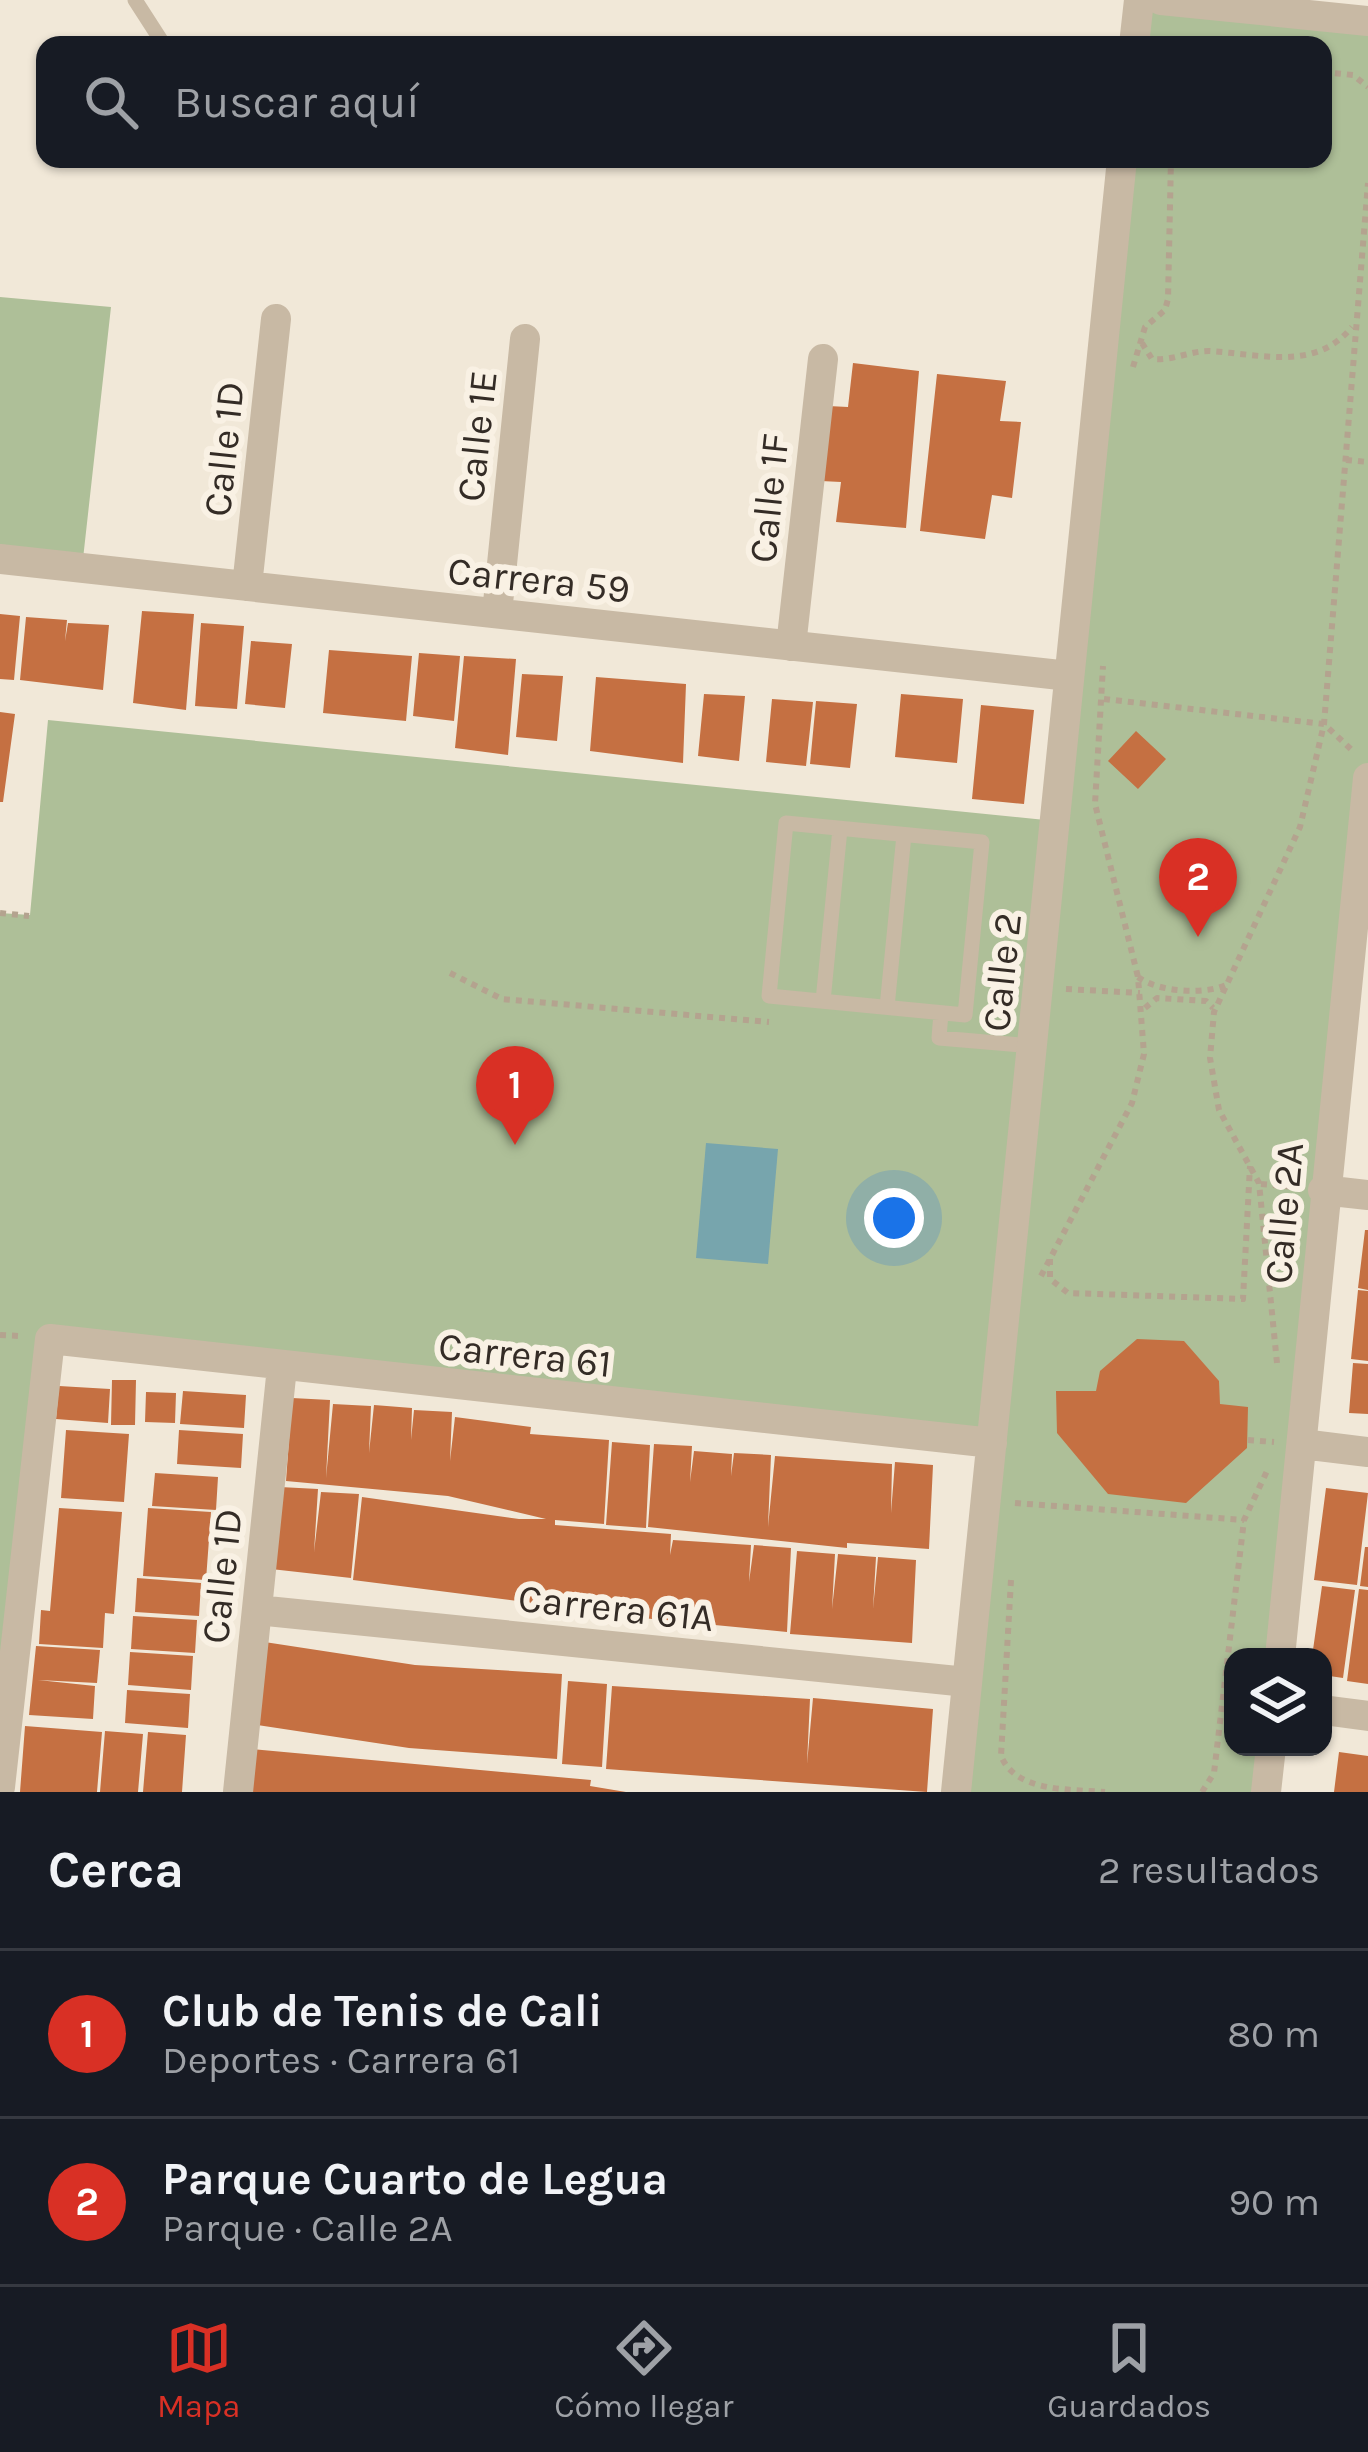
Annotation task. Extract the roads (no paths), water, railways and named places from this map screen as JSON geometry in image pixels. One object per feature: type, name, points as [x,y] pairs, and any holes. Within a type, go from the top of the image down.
[{"type":"street","points":[[1135,36],[1139,0]]},
{"type":"street","points":[[1161,0],[1368,20]]},
{"type":"street","name":"Calle 2","points":[[956,1792],[1122,168]]},
{"type":"street","name":"Calle 1D","points":[[248,586],[276,319]]},
{"type":"street","name":"Calle 1E","points":[[497,613],[525,339]]},
{"type":"street","name":"Calle 1F","points":[[791,646],[823,359]]},
{"type":"street","name":"Carrera 59","points":[[0,559],[1069,676]]},
{"type":"street","name":"Calle 2A","points":[[1281,1648],[1323,1190],[1364,887],[1367,786]]},
{"type":"street","points":[[1323,1190],[1368,1195]]},
{"type":"street","name":"Carrera 61","points":[[0,1787],[50,1339],[992,1443]]},
{"type":"street","name":"Calle 1D","points":[[238,1792],[282,1367]]},
{"type":"street","points":[[1302,1444],[1368,1452]]},
{"type":"street","name":"Carrera 61A","points":[[257,1610],[967,1682]]},
{"type":"street","points":[[1332,1711],[1368,1716]]},
{"type":"street","points":[[1266,1792],[1270,1756]]},
{"type":"lane","points":[[135,0],[158,36]]},
{"type":"lane","points":[[786,824],[904,835],[982,842],[965,1015],[769,996],[786,824]]},
{"type":"lane","points":[[823,1001],[840,829]]},
{"type":"lane","points":[[886,1007],[904,835]]},
{"type":"lane","points":[[941,1013],[939,1038],[1033,1046]]},
{"type":"water","points":[[706,1143],[778,1149],[768,1264],[696,1258]]},
{"type":"place","name":"Parque Cuarto de Legua","points":[[1198,937]]},
{"type":"place","name":"Club de Tenis de Cali","points":[[515,1145]]}]
